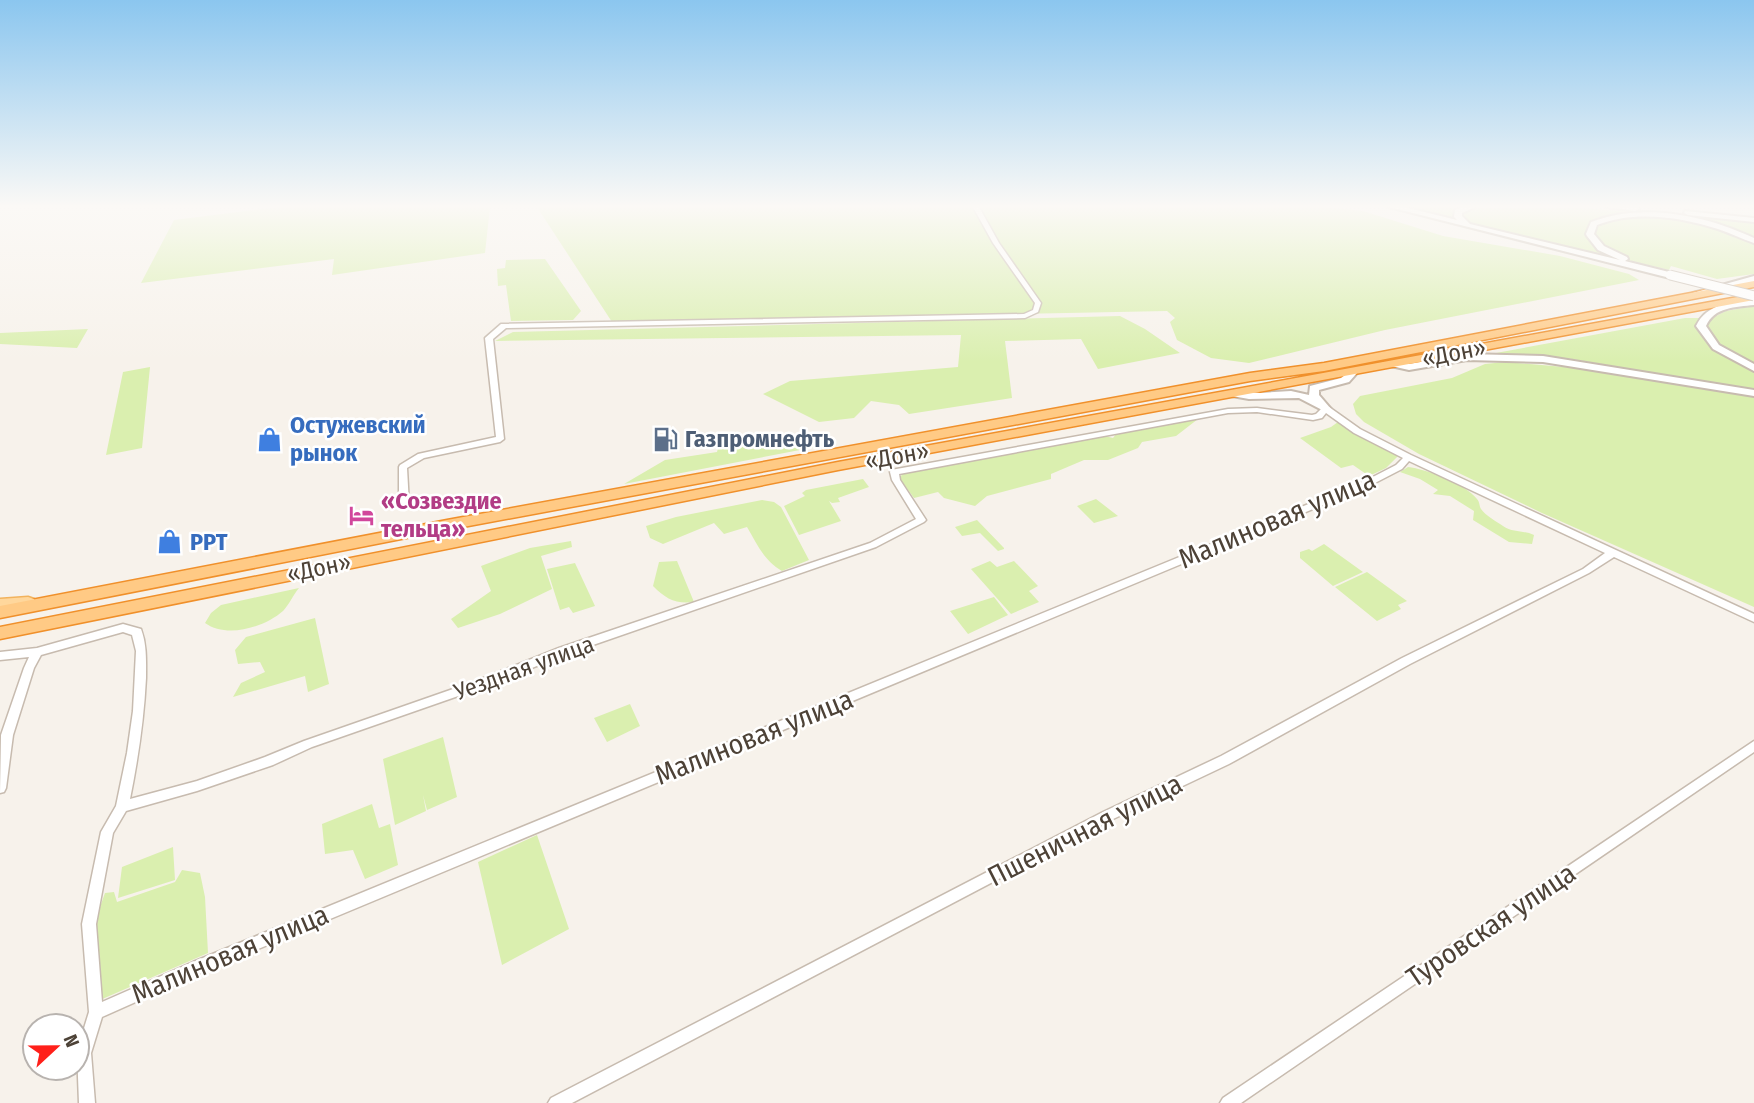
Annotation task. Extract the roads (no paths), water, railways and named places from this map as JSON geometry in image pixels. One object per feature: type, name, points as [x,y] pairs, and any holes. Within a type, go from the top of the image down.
[{"type":"highway","name":"«Дон»","points":[[0,612],[621,492],[1250,377],[1324,367],[1754,281]]},
{"type":"highway","name":"«Дон»","points":[[0,635],[622,508],[1754,298]]},
{"type":"main road","points":[[0,605],[58,601]]},
{"type":"street","points":[[404,505],[403,467],[421,456],[500,439],[489,338],[503,326],[1025,316],[1036,311],[1038,303],[1007,258]]},
{"type":"street","points":[[1602,258],[1670,275]]},
{"type":"street","points":[[1623,258],[1670,275],[1754,298]]},
{"type":"street","points":[[1754,298],[1713,312],[1706,316],[1701,326],[1716,347],[1754,368]]},
{"type":"street","points":[[1394,364],[1409,367],[1475,357],[1543,359],[1754,393]]},
{"type":"street","points":[[1326,409],[1316,398],[1314,388],[1345,380],[1352,373]]},
{"type":"street","points":[[1236,394],[1250,398],[1297,393],[1314,400],[1357,431],[1408,457],[1754,618]]},
{"type":"street","name":"Уездная улица","points":[[122,807],[245,770],[307,744],[480,684],[563,651],[873,545],[921,520],[896,480],[894,472],[1228,411],[1257,410],[1313,418],[1326,409]]},
{"type":"street","name":"Малиновая улица","points":[[96,1012],[210,962],[1370,482],[1399,467],[1408,457]]},
{"type":"street","name":"Пшеничная улица","points":[[556,1103],[1107,816],[1225,760],[1406,661],[1586,571],[1612,553]]},
{"type":"street","points":[[0,656],[37,652],[123,628],[137,632],[141,651],[139,711],[122,807],[107,832],[89,925],[96,1012],[84,1053],[87,1103]]},
{"type":"street","points":[[0,788],[4,736],[37,652]]},
{"type":"street","name":"Туровская улица","points":[[1228,1103],[1754,746]]},
{"type":"place","name":"Остужевский рынок","points":[[270,439]]},
{"type":"place","name":"Газпромнефть","points":[[665,439]]},
{"type":"place","name":"«Созвездие тельца»","points":[[361,515]]},
{"type":"place","name":"РРТ","points":[[170,542]]}]
